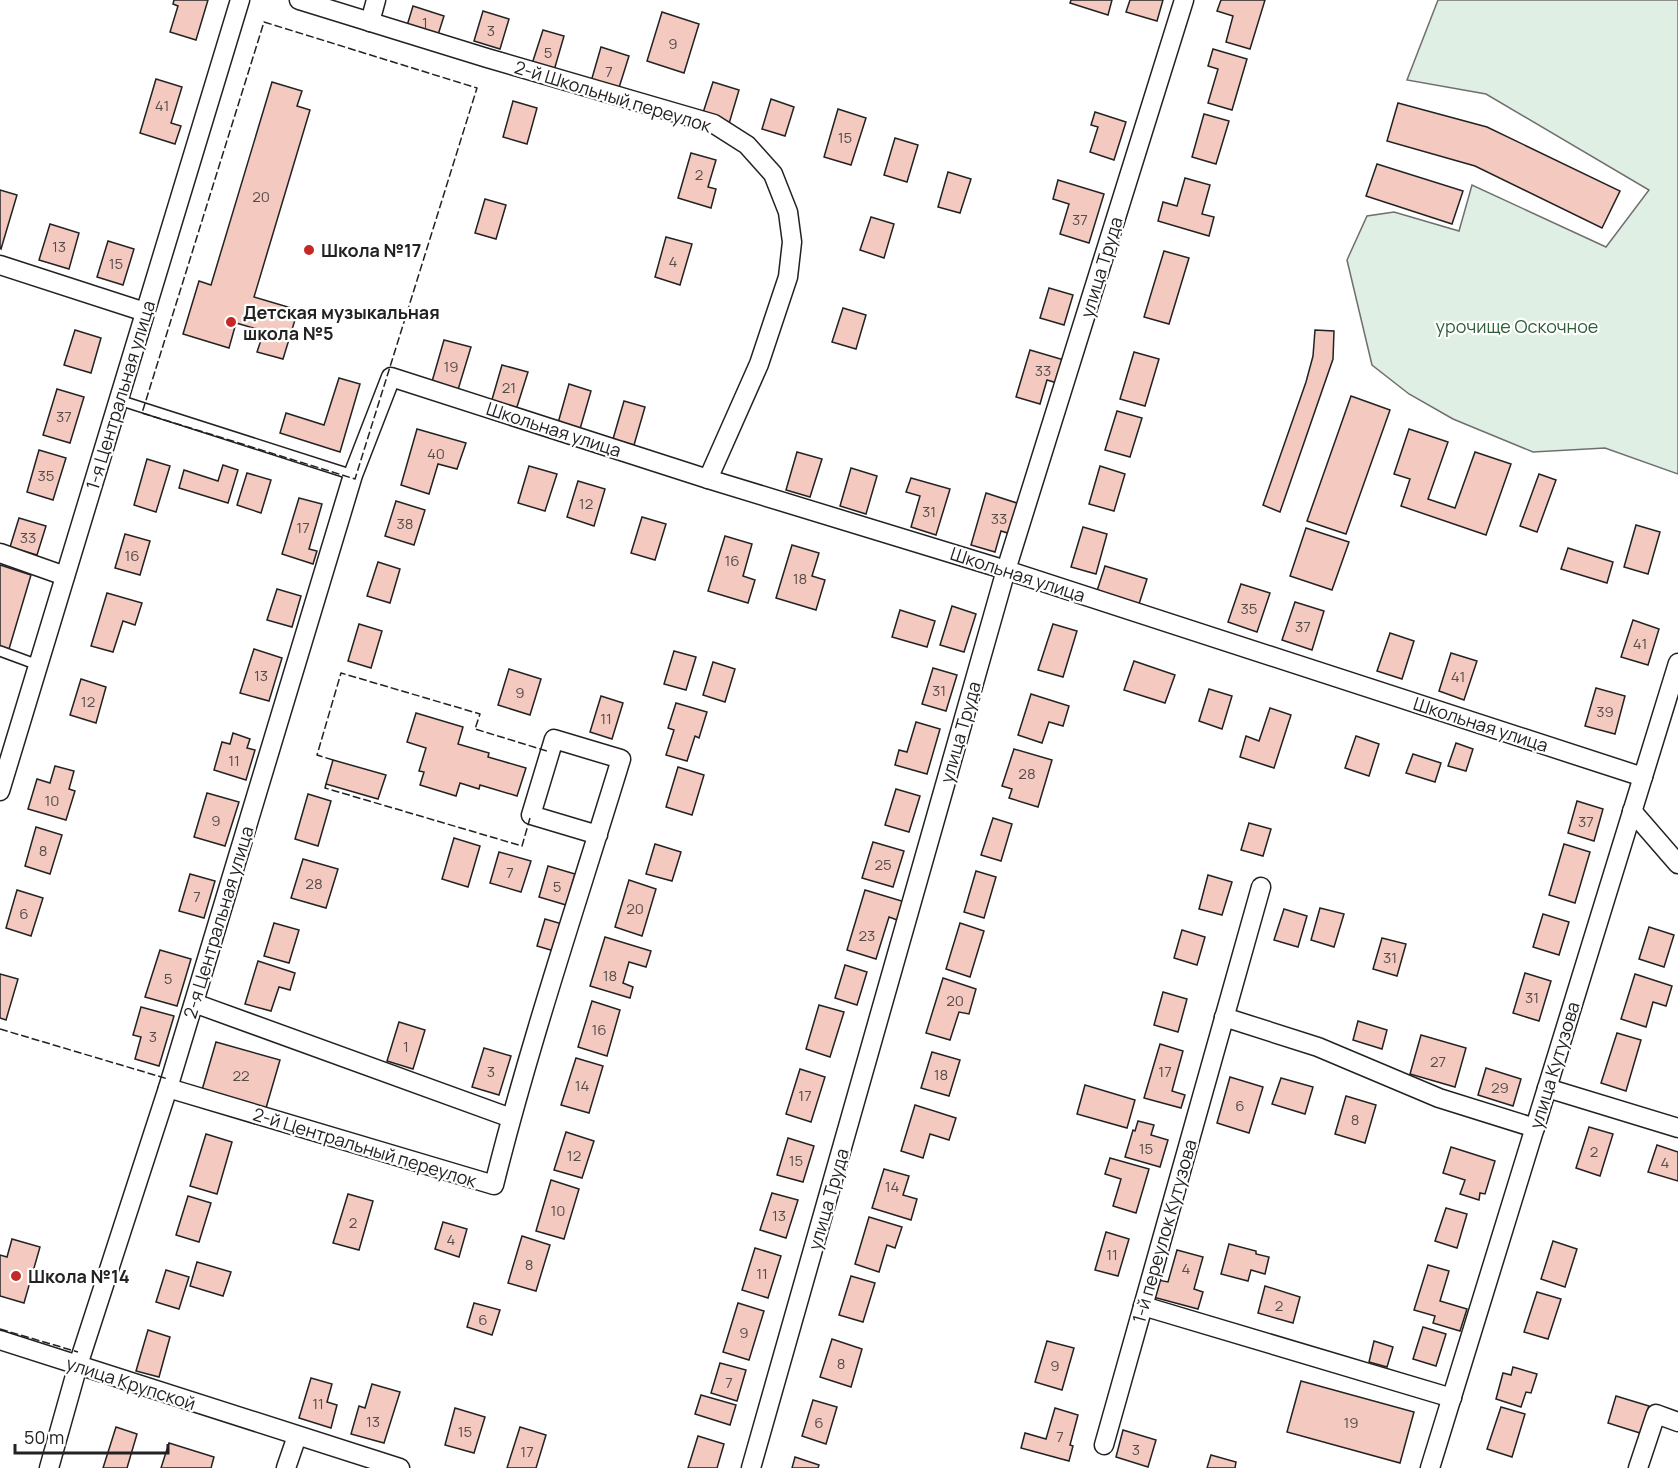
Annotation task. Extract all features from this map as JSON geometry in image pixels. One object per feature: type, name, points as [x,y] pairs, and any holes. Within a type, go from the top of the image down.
[{"type":"street","name":"1-я Центральная улица","points":[[0,790],[240,0]]},
{"type":"street","name":"2-й Школьный переулок","points":[[299,0],[714,124],[747,145],[773,174],[788,212],[792,242],[788,277],[759,364],[708,479]]},
{"type":"street","points":[[370,22],[376,0]]},
{"type":"street","name":"улица Труда","points":[[751,1468],[1006,570],[1184,0]]},
{"type":"street","points":[[0,265],[145,312]]},
{"type":"street","name":"Школьная улица","points":[[391,377],[708,479],[1006,570],[1643,777]]},
{"type":"street","name":"2-я Центральная улица","points":[[49,1468],[78,1365],[168,1088],[353,475],[391,377]]},
{"type":"street","points":[[0,552],[65,576]]},
{"type":"street","name":"улица Кутузова","points":[[1430,1468],[1678,663]]},
{"type":"street","name":"2-й Центральный переулок","points":[[168,1088],[494,1185],[511,1118],[598,835],[621,759],[554,739],[531,815],[598,835]]},
{"type":"street","points":[[1632,811],[1678,864]]},
{"type":"street","name":"1-й переулок Кутузова","points":[[1104,1445],[1261,887]]},
{"type":"street","points":[[194,1003],[511,1118]]},
{"type":"street","points":[[1224,1017],[1318,1047],[1439,1098],[1535,1128]]},
{"type":"street","points":[[1547,1088],[1678,1128]]},
{"type":"street","points":[[1143,1306],[1452,1398]]},
{"type":"street","name":"улица Крупской","points":[[0,1340],[400,1468]]},
{"type":"street","points":[[1638,1468],[1656,1414],[1678,1422]]},
{"type":"street","points":[[286,1468],[297,1436]]},
{"type":"lane","points":[[119,400],[353,475]]},
{"type":"lane","points":[[0,651],[38,664]]},
{"type":"green space","name":"урочище Оскочное","points":[[1438,0],[1678,0],[1678,474],[1605,448],[1533,452],[1453,419],[1409,394],[1372,365],[1347,260],[1367,216],[1394,212],[1459,231],[1472,185],[1606,247],[1649,190],[1486,94],[1407,80]]},
{"type":"building","points":[[174,0],[208,0],[196,40],[170,32],[178,6],[173,4]]},
{"type":"building","points":[[1071,0],[1112,0],[1108,15],[1070,3]]},
{"type":"building","points":[[1130,0],[1163,0],[1157,21],[1126,12]]},
{"type":"building","points":[[1221,0],[1265,0],[1250,49],[1226,42],[1233,16],[1217,11]]},
{"type":"building","points":[[413,6],[444,16],[437,38],[406,29]]},
{"type":"building","points":[[483,11],[509,19],[500,49],[474,41]]},
{"type":"building","points":[[662,12],[699,24],[684,73],[647,61]]},
{"type":"building","points":[[543,30],[564,36],[553,74],[531,67]]},
{"type":"building","points":[[601,47],[629,56],[617,94],[590,85]]},
{"type":"building","points":[[1213,49],[1247,59],[1232,110],[1208,103],[1218,69],[1208,66]]},
{"type":"building","points":[[156,79],[182,87],[171,123],[181,126],[175,144],[140,133]]},
{"type":"building","points":[[272,82],[302,91],[297,106],[310,110],[254,297],[298,310],[283,359],[257,352],[264,331],[236,323],[229,348],[183,334],[199,281],[211,285]]},
{"type":"building","points":[[713,82],[739,90],[728,127],[701,119]]},
{"type":"building","points":[[771,99],[794,107],[785,136],[762,129]]},
{"type":"building","points":[[513,101],[537,108],[527,144],[503,137]]},
{"type":"building","points":[[1398,103],[1487,127],[1620,191],[1602,228],[1475,166],[1387,141]]},
{"type":"building","points":[[838,109],[866,118],[851,165],[824,157]]},
{"type":"building","points":[[1095,112],[1126,122],[1114,160],[1090,152],[1098,127],[1091,125]]},
{"type":"building","points":[[1204,114],[1229,121],[1216,164],[1192,157]]},
{"type":"building","points":[[895,138],[918,145],[907,182],[884,175]]},
{"type":"building","points":[[691,153],[716,160],[708,187],[716,189],[711,208],[678,198]]},
{"type":"building","points":[[1377,164],[1463,191],[1452,224],[1366,196]]},
{"type":"building","points":[[948,172],[971,179],[960,213],[938,207]]},
{"type":"building","points":[[1185,178],[1210,185],[1202,214],[1214,217],[1209,236],[1158,221],[1163,202],[1177,206]]},
{"type":"building","points":[[1058,180],[1104,194],[1089,243],[1060,234],[1069,204],[1053,199]]},
{"type":"building","points":[[0,190],[17,195],[1,249],[0,248]]},
{"type":"building","points":[[485,199],[506,205],[496,239],[475,233]]},
{"type":"building","points":[[871,217],[894,224],[884,258],[860,250]]},
{"type":"building","points":[[50,224],[79,233],[69,269],[39,260]]},
{"type":"building","points":[[666,237],[692,244],[680,285],[655,277]]},
{"type":"building","points":[[108,241],[134,249],[123,285],[97,277]]},
{"type":"building","points":[[1164,251],[1189,258],[1169,324],[1144,317]]},
{"type":"building","points":[[1049,288],[1073,295],[1064,325],[1040,318]]},
{"type":"building","points":[[843,308],[866,315],[856,349],[832,342]]},
{"type":"building","points":[[75,330],[101,338],[91,373],[64,365]]},
{"type":"building","points":[[1315,330],[1334,331],[1333,359],[1280,512],[1263,505],[1306,382],[1313,356]]},
{"type":"building","points":[[444,340],[471,347],[457,393],[431,385]]},
{"type":"building","points":[[1030,350],[1064,360],[1057,383],[1047,380],[1040,404],[1016,397]]},
{"type":"building","points":[[1134,352],[1159,359],[1145,406],[1120,399]]},
{"type":"building","points":[[502,365],[528,372],[516,410],[491,403]]},
{"type":"building","points":[[339,378],[360,384],[340,452],[280,433],[286,413],[324,425]]},
{"type":"building","points":[[569,384],[591,391],[580,429],[558,423]]},
{"type":"building","points":[[57,389],[84,397],[70,443],[43,435]]},
{"type":"building","points":[[1351,396],[1390,410],[1346,534],[1307,521]]},
{"type":"building","points":[[624,401],[645,407],[634,445],[613,439]]},
{"type":"building","points":[[1117,411],[1142,418],[1130,457],[1105,450]]},
{"type":"building","points":[[417,429],[466,443],[457,469],[438,464],[429,494],[401,485]]},
{"type":"building","points":[[1409,429],[1448,442],[1428,499],[1455,508],[1475,452],[1511,464],[1486,535],[1401,506],[1410,479],[1394,474]]},
{"type":"building","points":[[39,450],[66,458],[53,500],[27,492]]},
{"type":"building","points":[[797,452],[822,459],[810,497],[786,490]]},
{"type":"building","points":[[147,459],[170,466],[156,512],[134,505]]},
{"type":"building","points":[[223,465],[238,470],[228,503],[179,488],[184,470],[218,481]]},
{"type":"building","points":[[529,466],[557,474],[545,511],[518,503]]},
{"type":"building","points":[[1100,466],[1125,474],[1114,511],[1089,504]]},
{"type":"building","points":[[851,468],[877,476],[866,514],[840,506]]},
{"type":"building","points":[[247,473],[271,480],[261,513],[237,505]]},
{"type":"building","points":[[1539,474],[1556,480],[1537,532],[1520,526]]},
{"type":"building","points":[[911,478],[950,489],[936,535],[911,527],[920,496],[906,492]]},
{"type":"building","points":[[578,481],[605,489],[594,526],[567,517]]},
{"type":"building","points":[[986,493],[1023,505],[1014,535],[1001,531],[995,552],[971,545]]},
{"type":"building","points":[[299,498],[322,504],[309,549],[317,551],[313,564],[282,554]]},
{"type":"building","points":[[396,501],[425,510],[414,545],[385,536]]},
{"type":"building","points":[[642,517],[666,524],[655,560],[631,553]]},
{"type":"building","points":[[19,518],[46,526],[37,555],[10,547]]},
{"type":"building","points":[[1636,525],[1660,532],[1648,574],[1624,567]]},
{"type":"building","points":[[1083,527],[1107,534],[1096,574],[1071,567]]},
{"type":"building","points":[[1306,528],[1349,542],[1332,590],[1290,576]]},
{"type":"building","points":[[125,534],[150,541],[140,575],[115,568]]},
{"type":"building","points":[[725,536],[752,544],[743,576],[755,580],[748,603],[708,591]]},
{"type":"building","points":[[792,545],[819,553],[812,576],[825,580],[816,610],[776,598]]},
{"type":"building","points":[[1568,548],[1613,562],[1607,583],[1561,569]]},
{"type":"building","points":[[378,562],[400,569],[390,603],[367,596]]},
{"type":"building","points":[[0,565],[31,575],[9,649],[0,646]]},
{"type":"building","points":[[1105,566],[1147,579],[1138,607],[1096,594]]},
{"type":"building","points":[[1241,584],[1270,593],[1257,632],[1228,622]]},
{"type":"building","points":[[277,589],[301,596],[292,627],[267,620]]},
{"type":"building","points":[[107,593],[142,603],[135,625],[123,621],[113,652],[91,646]]},
{"type":"building","points":[[1295,602],[1324,611],[1312,650],[1282,640]]},
{"type":"building","points":[[952,606],[976,614],[964,652],[940,645]]},
{"type":"building","points":[[900,610],[935,621],[927,647],[892,637]]},
{"type":"building","points":[[1633,620],[1659,629],[1648,665],[1621,657]]},
{"type":"building","points":[[359,624],[382,631],[371,668],[348,661]]},
{"type":"building","points":[[1053,624],[1077,631],[1063,677],[1038,670]]},
{"type":"building","points":[[1390,633],[1414,641],[1402,679],[1377,671]]},
{"type":"building","points":[[254,649],[282,658],[269,701],[240,693]]},
{"type":"building","points":[[674,651],[696,657],[686,690],[664,684]]},
{"type":"building","points":[[1451,653],[1477,661],[1464,700],[1439,691]]},
{"type":"building","points":[[1134,661],[1175,675],[1165,703],[1124,690]]},
{"type":"building","points":[[713,662],[735,669],[725,702],[703,695]]},
{"type":"building","points":[[933,668],[957,675],[946,711],[922,704]]},
{"type":"building","points":[[509,669],[541,679],[530,715],[498,705]]},
{"type":"building","points":[[81,679],[106,687],[96,723],[70,715]]},
{"type":"building","points":[[1596,688],[1625,696],[1615,734],[1585,726]]},
{"type":"building","points":[[1209,689],[1232,696],[1222,729],[1199,721]]},
{"type":"building","points":[[1031,694],[1069,706],[1063,726],[1049,722],[1042,743],[1018,735]]},
{"type":"building","points":[[601,696],[623,703],[612,739],[590,732]]},
{"type":"building","points":[[676,703],[707,712],[699,738],[695,736],[687,761],[666,755],[674,730],[668,728]]},
{"type":"building","points":[[1270,708],[1291,715],[1274,768],[1240,757],[1246,736],[1259,741]]},
{"type":"building","points":[[416,713],[463,727],[458,744],[489,753],[488,757],[526,768],[517,796],[480,785],[479,789],[460,783],[456,796],[420,785],[424,772],[419,771],[426,748],[407,742]]},
{"type":"building","points":[[916,722],[940,729],[927,774],[895,765],[899,750],[907,752]]},
{"type":"building","points":[[233,733],[250,739],[247,748],[255,750],[246,780],[214,770],[222,742],[230,744]]},
{"type":"building","points":[[1356,736],[1379,744],[1369,776],[1345,768]]},
{"type":"building","points":[[1456,743],[1473,749],[1466,771],[1448,766]]},
{"type":"building","points":[[1014,749],[1052,760],[1038,807],[1009,798],[1012,789],[1002,786]]},
{"type":"building","points":[[1413,754],[1441,763],[1435,782],[1406,773]]},
{"type":"building","points":[[333,760],[386,775],[378,799],[326,784]]},
{"type":"building","points":[[55,766],[74,771],[69,789],[75,791],[66,820],[28,809],[37,779],[50,783]]},
{"type":"building","points":[[678,767],[704,775],[692,815],[666,807]]},
{"type":"building","points":[[896,789],[920,796],[909,832],[885,825]]},
{"type":"building","points":[[207,793],[239,802],[225,846],[194,837]]},
{"type":"building","points":[[308,794],[331,801],[318,846],[295,839]]},
{"type":"building","points":[[1577,801],[1603,809],[1594,841],[1568,833]]},
{"type":"building","points":[[993,818],[1012,824],[1001,861],[981,855]]},
{"type":"building","points":[[1249,823],[1271,829],[1263,856],[1241,850]]},
{"type":"building","points":[[36,827],[62,835],[50,874],[25,866]]},
{"type":"building","points":[[454,838],[480,846],[468,887],[442,879]]},
{"type":"building","points":[[873,842],[904,851],[893,887],[862,878]]},
{"type":"building","points":[[655,844],[681,852],[672,881],[646,874]]},
{"type":"building","points":[[1564,844],[1590,852],[1575,903],[1549,895]]},
{"type":"building","points":[[499,852],[531,861],[521,892],[490,883]]},
{"type":"building","points":[[303,859],[338,869],[326,908],[291,898]]},
{"type":"building","points":[[548,866],[575,874],[566,905],[539,897]]},
{"type":"building","points":[[976,871],[996,877],[984,918],[964,912]]},
{"type":"building","points":[[190,874],[215,881],[204,918],[179,911]]},
{"type":"building","points":[[1208,875],[1232,882],[1222,915],[1199,909]]},
{"type":"building","points":[[629,880],[656,889],[642,936],[615,927]]},
{"type":"building","points":[[17,890],[43,898],[31,936],[6,928]]},
{"type":"building","points":[[865,890],[905,902],[900,921],[889,917],[876,959],[847,950]]},
{"type":"building","points":[[1320,908],[1344,914],[1334,947],[1311,940]]},
{"type":"building","points":[[1284,909],[1307,916],[1298,947],[1274,940]]},
{"type":"building","points":[[1543,914],[1569,922],[1559,955],[1533,947]]},
{"type":"building","points":[[545,919],[569,926],[561,953],[537,946]]},
{"type":"building","points":[[274,923],[299,930],[289,963],[264,956]]},
{"type":"building","points":[[960,923],[984,931],[970,977],[946,969]]},
{"type":"building","points":[[1649,927],[1674,935],[1664,967],[1639,959]]},
{"type":"building","points":[[1182,930],[1205,937],[1197,965],[1174,958]]},
{"type":"building","points":[[605,937],[651,951],[646,967],[629,962],[623,983],[633,987],[630,998],[590,986]]},
{"type":"building","points":[[1382,938],[1406,944],[1397,976],[1373,969]]},
{"type":"building","points":[[160,950],[191,959],[177,1006],[145,997]]},
{"type":"building","points":[[258,961],[295,973],[290,990],[279,987],[271,1011],[245,1004]]},
{"type":"building","points":[[845,965],[867,972],[857,1005],[835,998]]},
{"type":"building","points":[[1525,973],[1551,981],[1539,1021],[1513,1013]]},
{"type":"building","points":[[0,974],[18,979],[6,1020],[0,1018]]},
{"type":"building","points":[[1635,974],[1672,986],[1666,1006],[1653,1002],[1646,1027],[1621,1019]]},
{"type":"building","points":[[943,978],[976,989],[969,1014],[959,1012],[950,1040],[926,1033]]},
{"type":"building","points":[[1163,992],[1187,999],[1178,1032],[1154,1025]]},
{"type":"building","points":[[592,1001],[620,1010],[607,1056],[578,1047]]},
{"type":"building","points":[[819,1005],[844,1012],[830,1057],[806,1049]]},
{"type":"building","points":[[141,1007],[174,1016],[159,1066],[135,1059],[141,1037],[133,1035]]},
{"type":"building","points":[[1358,1021],[1387,1030],[1382,1049],[1353,1040]]},
{"type":"building","points":[[399,1022],[425,1030],[413,1069],[387,1061]]},
{"type":"building","points":[[1617,1033],[1641,1040],[1626,1091],[1601,1083]]},
{"type":"building","points":[[1421,1035],[1466,1048],[1455,1087],[1410,1074]]},
{"type":"building","points":[[216,1042],[280,1060],[266,1108],[202,1090]]},
{"type":"building","points":[[1160,1044],[1183,1051],[1172,1091],[1185,1095],[1181,1108],[1144,1098]]},
{"type":"building","points":[[484,1048],[511,1056],[499,1095],[472,1087]]},
{"type":"building","points":[[932,1052],[960,1060],[949,1096],[921,1088]]},
{"type":"building","points":[[576,1058],[603,1066],[589,1113],[561,1105]]},
{"type":"building","points":[[1486,1068],[1521,1079],[1513,1106],[1478,1095]]},
{"type":"building","points":[[800,1069],[825,1077],[811,1122],[786,1114]]},
{"type":"building","points":[[1230,1077],[1263,1087],[1249,1133],[1217,1123]]},
{"type":"building","points":[[1281,1078],[1313,1087],[1305,1114],[1272,1104]]},
{"type":"building","points":[[1085,1085],[1135,1100],[1127,1128],[1077,1114]]},
{"type":"building","points":[[1346,1096],[1376,1105],[1365,1143],[1335,1134]]},
{"type":"building","points":[[915,1105],[956,1118],[949,1140],[930,1134],[923,1158],[901,1151]]},
{"type":"building","points":[[1138,1121],[1154,1125],[1151,1135],[1168,1140],[1160,1167],[1125,1157]]},
{"type":"building","points":[[1589,1127],[1613,1134],[1600,1176],[1576,1168]]},
{"type":"building","points":[[566,1132],[594,1141],[582,1178],[554,1170]]},
{"type":"building","points":[[206,1134],[232,1142],[217,1194],[190,1186]]},
{"type":"building","points":[[788,1138],[814,1146],[803,1182],[777,1175]]},
{"type":"building","points":[[1657,1145],[1678,1152],[1678,1181],[1648,1172]]},
{"type":"building","points":[[1451,1147],[1495,1161],[1485,1194],[1480,1193],[1479,1200],[1460,1194],[1465,1180],[1443,1173]]},
{"type":"building","points":[[1110,1158],[1149,1169],[1136,1213],[1113,1206],[1121,1179],[1105,1174]]},
{"type":"building","points":[[884,1169],[909,1176],[903,1195],[917,1199],[911,1220],[872,1208]]},
{"type":"building","points":[[551,1180],[579,1189],[564,1239],[536,1231]]},
{"type":"building","points":[[772,1193],[798,1200],[786,1238],[760,1230]]},
{"type":"building","points":[[348,1194],[373,1201],[359,1250],[333,1243]]},
{"type":"building","points":[[188,1196],[211,1203],[199,1242],[176,1235]]},
{"type":"building","points":[[1446,1208],[1467,1214],[1457,1248],[1435,1241]]},
{"type":"building","points":[[869,1217],[902,1227],[895,1248],[887,1245],[879,1272],[855,1264]]},
{"type":"building","points":[[443,1222],[467,1229],[459,1257],[435,1249]]},
{"type":"building","points":[[1106,1232],[1129,1239],[1118,1276],[1095,1270]]},
{"type":"building","points":[[522,1236],[550,1245],[536,1291],[508,1283]]},
{"type":"building","name":"Школа №14","points":[[12,1239],[40,1247],[24,1303],[0,1296],[0,1255],[7,1257]]},
{"type":"building","points":[[1553,1241],[1577,1249],[1565,1287],[1541,1279]]},
{"type":"building","points":[[1229,1244],[1269,1257],[1265,1274],[1251,1270],[1248,1281],[1221,1274]]},
{"type":"building","points":[[755,1248],[781,1256],[768,1298],[742,1290]]},
{"type":"building","points":[[1177,1250],[1203,1257],[1194,1289],[1203,1292],[1198,1309],[1153,1297],[1158,1280],[1168,1282]]},
{"type":"building","points":[[197,1262],[231,1272],[223,1296],[190,1286]]},
{"type":"building","points":[[1428,1265],[1449,1271],[1440,1301],[1467,1309],[1460,1331],[1433,1323],[1435,1316],[1414,1310]]},
{"type":"building","points":[[166,1270],[189,1277],[179,1309],[156,1302]]},
{"type":"building","points":[[851,1276],[875,1283],[863,1322],[839,1315]]},
{"type":"building","points":[[1265,1286],[1300,1297],[1293,1323],[1258,1313]]},
{"type":"building","points":[[1537,1292],[1561,1299],[1548,1339],[1524,1332]]},
{"type":"building","points":[[474,1303],[500,1310],[492,1335],[467,1327]]},
{"type":"building","points":[[738,1303],[764,1311],[749,1360],[723,1352]]},
{"type":"building","points":[[1423,1327],[1446,1334],[1436,1366],[1413,1359]]},
{"type":"building","points":[[148,1330],[170,1337],[159,1377],[136,1371]]},
{"type":"building","points":[[832,1339],[862,1349],[851,1387],[820,1377]]},
{"type":"building","points":[[1047,1341],[1074,1348],[1062,1390],[1035,1382]]},
{"type":"building","points":[[1374,1341],[1393,1347],[1387,1367],[1369,1362]]},
{"type":"building","points":[[720,1363],[746,1370],[737,1401],[711,1393]]},
{"type":"building","points":[[1513,1367],[1537,1374],[1531,1393],[1526,1392],[1521,1407],[1496,1399],[1503,1373],[1511,1375]]},
{"type":"building","points":[[311,1378],[332,1384],[327,1402],[337,1405],[331,1428],[299,1418]]},
{"type":"building","points":[[1301,1381],[1414,1412],[1400,1463],[1287,1432]]},
{"type":"building","points":[[372,1384],[400,1392],[384,1443],[351,1434],[359,1406],[365,1408]]},
{"type":"building","points":[[701,1395],[736,1405],[730,1425],[695,1414]]},
{"type":"building","points":[[1616,1396],[1649,1406],[1640,1433],[1608,1423]]},
{"type":"building","points":[[813,1400],[837,1407],[826,1444],[802,1436]]},
{"type":"building","points":[[1501,1407],[1525,1414],[1512,1457],[1487,1449]]},
{"type":"building","points":[[455,1408],[485,1417],[474,1453],[445,1445]]},
{"type":"building","points":[[1055,1408],[1078,1415],[1070,1445],[1073,1446],[1069,1461],[1021,1448],[1025,1433],[1046,1439]]},
{"type":"building","points":[[116,1427],[137,1434],[127,1468],[103,1468]]},
{"type":"building","points":[[520,1427],[546,1435],[536,1468],[507,1468]]},
{"type":"building","points":[[1123,1430],[1156,1440],[1148,1467],[1116,1457]]},
{"type":"building","points":[[698,1436],[724,1444],[717,1468],[688,1468]]},
{"type":"building","points":[[169,1443],[214,1457],[211,1468],[161,1468]]},
{"type":"building","points":[[1211,1455],[1236,1462],[1235,1468],[1207,1468]]},
{"type":"building","points":[[795,1457],[819,1465],[818,1468],[792,1468]]},
{"type":"fence","points":[[264,22],[477,88],[355,479],[142,413],[264,22]]},
{"type":"fence","points":[[333,760],[317,755],[341,673],[480,714],[475,729],[547,751]]},
{"type":"fence","points":[[326,784],[325,788],[522,846],[530,818]]},
{"type":"fence","points":[[0,1029],[168,1079]]},
{"type":"fence","points":[[0,1329],[78,1352]]},
{"type":"place","name":"Школа №17","points":[[309,250]]},
{"type":"place","name":"Детская музыкальная школа №5","points":[[231,322]]},
{"type":"place","name":"Школа №14","points":[[16,1276]]}]
